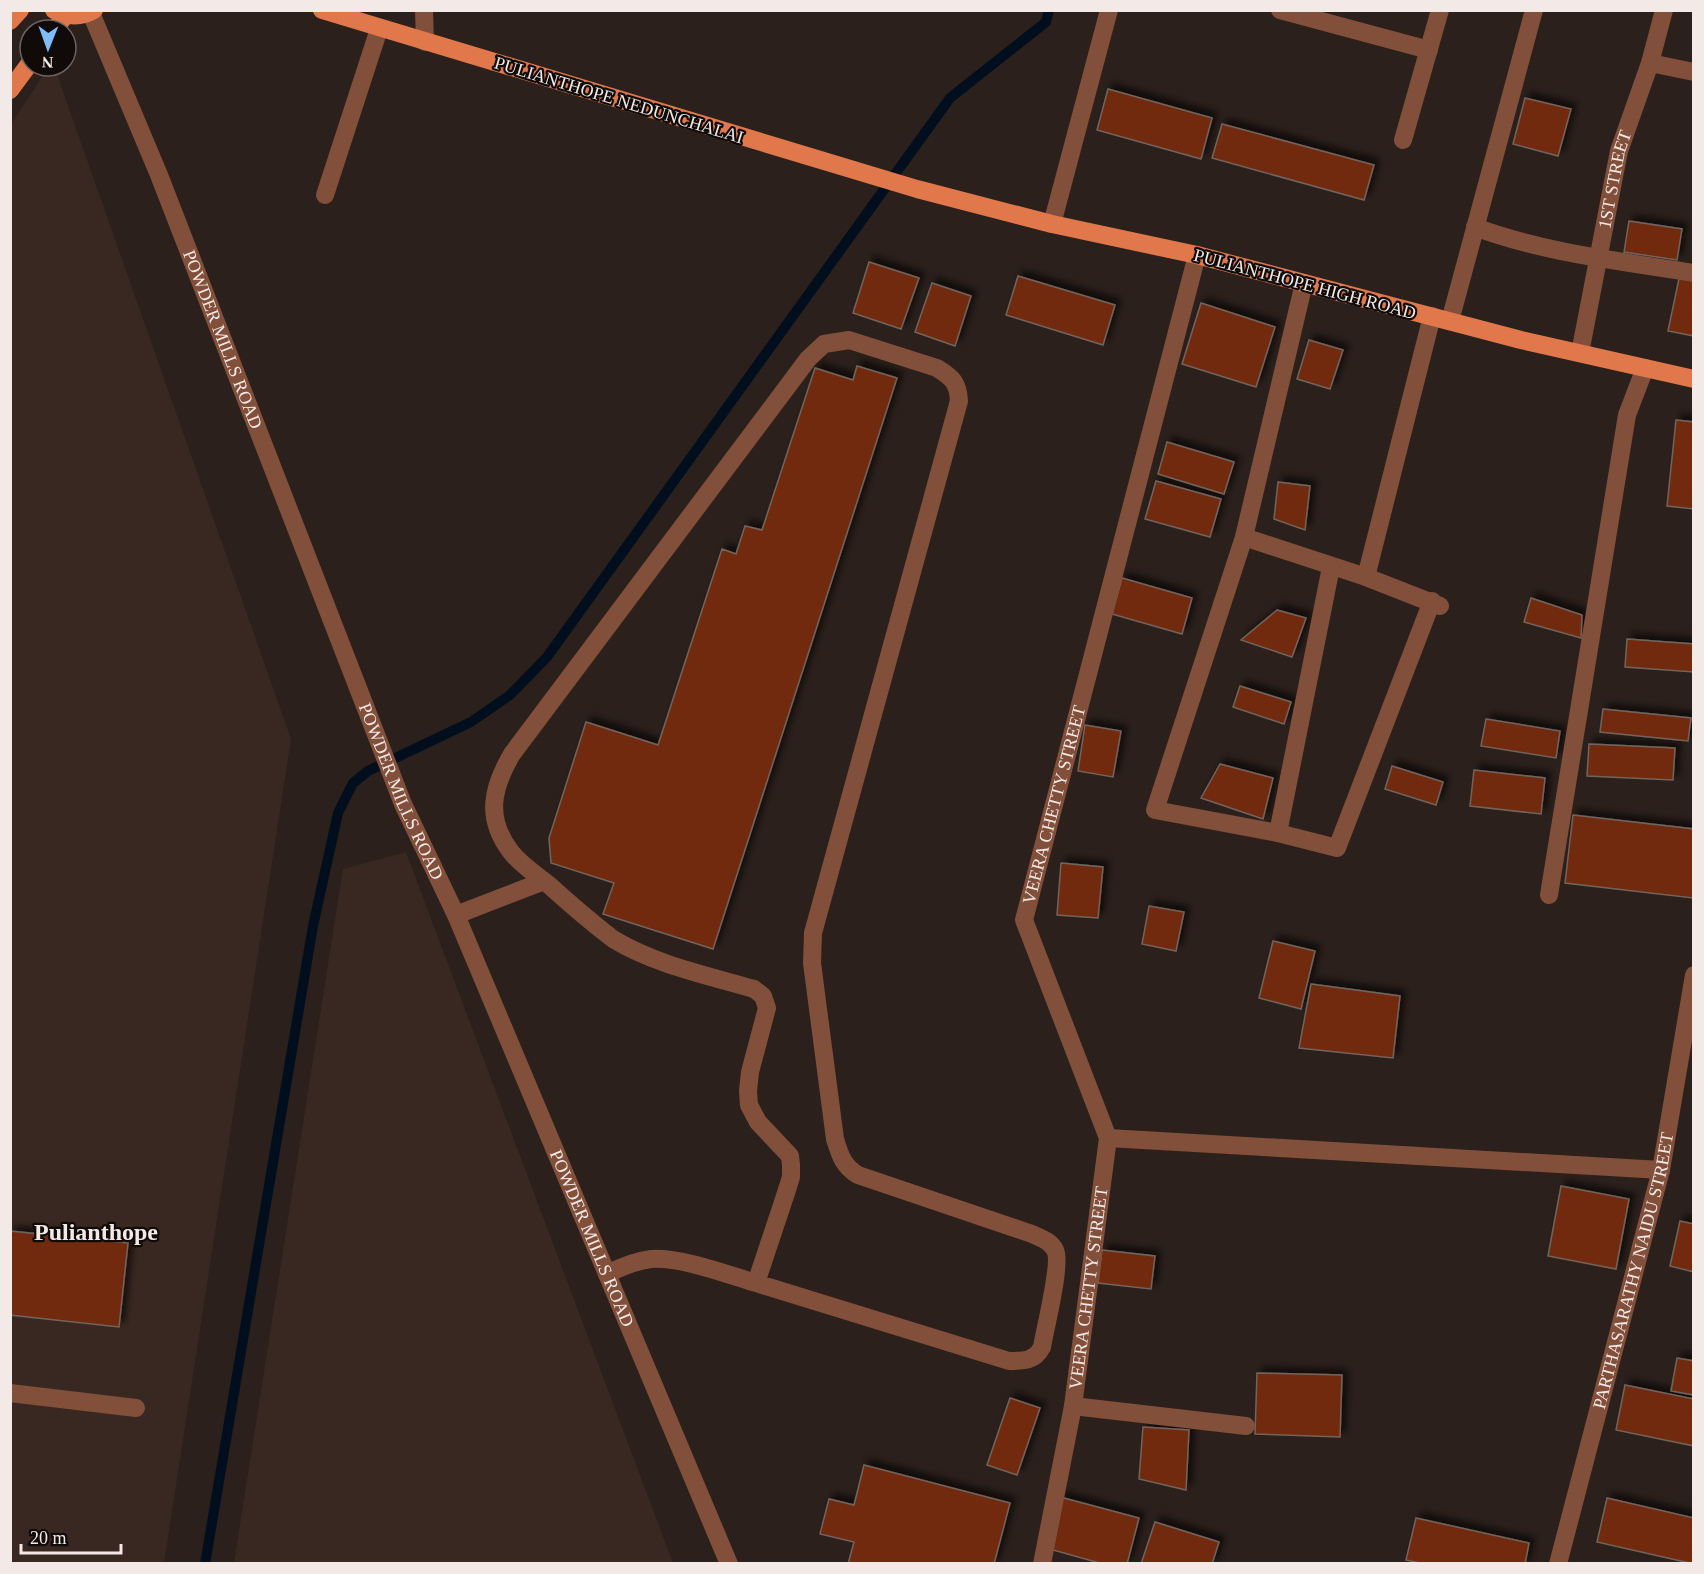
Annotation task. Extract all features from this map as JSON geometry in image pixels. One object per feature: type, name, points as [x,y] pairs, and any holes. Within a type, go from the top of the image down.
[{"type":"main road","points":[[10,21],[20,10]]},
{"type":"main road","name":"PULIANTHOPE NEDUNCHALAI","points":[[322,10],[917,189]]},
{"type":"main road","points":[[65,18],[93,12]]},
{"type":"main road","name":"PULIANTHOPE HIGH ROAD","points":[[917,189],[1052,224],[1197,255],[1521,340],[1694,379]]},
{"type":"street","points":[[424,10],[425,42]]},
{"type":"street","points":[[1052,224],[1109,10]]},
{"type":"street","points":[[1280,10],[1429,50]]},
{"type":"street","points":[[1403,140],[1440,10]]},
{"type":"street","points":[[1450,321],[1534,10]]},
{"type":"street","name":"1ST STREET","points":[[1580,353],[1619,151],[1650,63],[1664,10]]},
{"type":"street","name":"POWDER MILLS ROAD","points":[[93,12],[159,175],[403,804],[456,915],[729,1563]]},
{"type":"street","points":[[325,195],[379,29]]},
{"type":"street","points":[[1650,63],[1694,72]]},
{"type":"street","points":[[1475,226],[1506,238],[1597,257],[1694,273]]},
{"type":"street","name":"VEERA CHETTY STREET","points":[[1042,1563],[1073,1406],[1108,1138],[1024,920],[1197,255]]},
{"type":"street","points":[[1244,537],[1366,577],[1436,603],[1337,848],[1278,833],[1155,810],[1244,537],[1304,283]]},
{"type":"street","points":[[1366,577],[1432,316]]},
{"type":"street","points":[[607,1274],[630,1263],[652,1259],[714,1270],[756,1283],[1009,1361],[1030,1359],[1038,1354],[1042,1347],[1055,1275],[1057,1253],[1054,1247],[1046,1240],[1032,1234],[858,1175],[848,1169],[840,1156],[836,1139],[812,963],[813,933],[959,401],[958,387],[948,375],[937,368],[849,340],[824,344],[808,359],[512,754],[500,773],[493,810],[499,831],[512,853],[592,923],[628,948],[657,960],[754,989],[763,996],[767,1008],[750,1072],[749,1105],[758,1122],[790,1156],[791,1177],[756,1283]]},
{"type":"street","points":[[1549,895],[1627,415],[1645,368]]},
{"type":"street","points":[[1278,833],[1331,567]]},
{"type":"street","points":[[456,915],[544,880]]},
{"type":"street","name":"PARTHASARATHY NAIDU STREET","points":[[1558,1563],[1662,1170],[1694,975]]},
{"type":"street","points":[[1108,1138],[1662,1170]]},
{"type":"street","points":[[10,1393],[136,1408]]},
{"type":"street","points":[[1073,1406],[1246,1426]]},
{"type":"shaded area","points":[[41,78],[58,78],[291,739],[164,1563],[11,1563],[10,126]]},
{"type":"shaded area","points":[[406,852],[673,1563],[234,1563],[343,869]]},
{"type":"building","points":[[1108,89],[1212,118],[1201,159],[1097,130]]},
{"type":"building","points":[[1525,98],[1571,109],[1558,156],[1513,144]]},
{"type":"building","points":[[1222,124],[1374,165],[1364,200],[1212,158]]},
{"type":"building","points":[[1629,221],[1682,229],[1677,260],[1624,252]]},
{"type":"building","points":[[869,262],[919,278],[901,329],[853,313]]},
{"type":"building","points":[[1680,274],[1694,277],[1694,336],[1668,331]]},
{"type":"building","points":[[1018,276],[1115,305],[1103,345],[1006,315]]},
{"type":"building","points":[[932,283],[971,296],[955,346],[915,332]]},
{"type":"building","points":[[1201,303],[1275,327],[1256,387],[1182,364]]},
{"type":"building","points":[[1309,340],[1343,350],[1330,389],[1297,379]]},
{"type":"building","points":[[857,366],[897,378],[713,949],[603,914],[614,883],[551,863],[549,838],[586,722],[658,745],[722,549],[736,554],[745,526],[762,530],[815,368],[853,380]]},
{"type":"building","points":[[1676,420],[1694,422],[1694,509],[1667,506]]},
{"type":"building","points":[[1167,442],[1234,462],[1224,494],[1158,474]]},
{"type":"building","points":[[1156,481],[1221,499],[1210,537],[1145,519]]},
{"type":"building","points":[[1278,482],[1310,486],[1305,530],[1274,519]]},
{"type":"building","points":[[1122,578],[1192,598],[1182,634],[1112,614]]},
{"type":"building","points":[[1531,598],[1582,615],[1581,638],[1524,622]]},
{"type":"building","points":[[1277,610],[1306,618],[1292,657],[1241,640]]},
{"type":"building","points":[[1627,639],[1694,644],[1694,672],[1625,667]]},
{"type":"building","points":[[1240,686],[1291,702],[1284,724],[1233,707]]},
{"type":"building","points":[[1603,709],[1691,718],[1688,741],[1600,732]]},
{"type":"building","points":[[1486,719],[1560,731],[1556,758],[1481,746]]},
{"type":"building","points":[[1085,725],[1121,731],[1113,777],[1078,771]]},
{"type":"building","points":[[1589,744],[1675,748],[1673,780],[1587,776]]},
{"type":"building","points":[[1220,764],[1273,778],[1263,819],[1201,798]]},
{"type":"building","points":[[1392,766],[1443,782],[1436,805],[1385,789]]},
{"type":"building","points":[[1474,770],[1545,778],[1541,814],[1470,806]]},
{"type":"building","points":[[1573,815],[1694,829],[1693,898],[1565,883]]},
{"type":"building","points":[[1061,863],[1103,867],[1098,918],[1057,915]]},
{"type":"building","points":[[1149,906],[1184,912],[1176,951],[1142,944]]},
{"type":"building","points":[[1273,941],[1315,951],[1301,1009],[1259,998]]},
{"type":"building","points":[[1311,984],[1400,996],[1393,1058],[1299,1048]]},
{"type":"building","points":[[1561,1186],[1629,1199],[1616,1269],[1548,1256]]},
{"type":"building","points":[[1680,1221],[1694,1224],[1694,1272],[1670,1266]]},
{"type":"building","points":[[10,1231],[128,1243],[119,1327],[10,1315]]},
{"type":"building","points":[[1102,1250],[1155,1256],[1151,1289],[1098,1283]]},
{"type":"building","points":[[1677,1358],[1694,1361],[1694,1395],[1671,1391]]},
{"type":"building","points":[[1257,1373],[1342,1375],[1340,1437],[1255,1434]]},
{"type":"building","points":[[1625,1385],[1694,1399],[1694,1446],[1616,1430]]},
{"type":"building","points":[[1010,1398],[1040,1408],[1017,1475],[987,1465]]},
{"type":"building","points":[[1143,1427],[1189,1430],[1186,1490],[1139,1479]]},
{"type":"building","points":[[864,1465],[1010,1503],[994,1564],[848,1564],[854,1542],[820,1534],[829,1499],[854,1505]]},
{"type":"building","points":[[1060,1497],[1139,1518],[1127,1564],[1103,1564],[1046,1548]]},
{"type":"building","points":[[1607,1498],[1694,1518],[1694,1564],[1597,1542]]},
{"type":"building","points":[[1416,1518],[1529,1543],[1525,1564],[1424,1564],[1406,1560]]},
{"type":"building","points":[[1155,1522],[1219,1542],[1212,1564],[1141,1564]]},
{"type":"waterway","points":[[205,1564],[313,926],[338,813],[353,783],[368,771],[471,722],[510,695],[547,657],[950,98],[1046,22],[1049,10]]},
{"type":"district","name":"Pulianthope","points":[[96,1232]]}]
